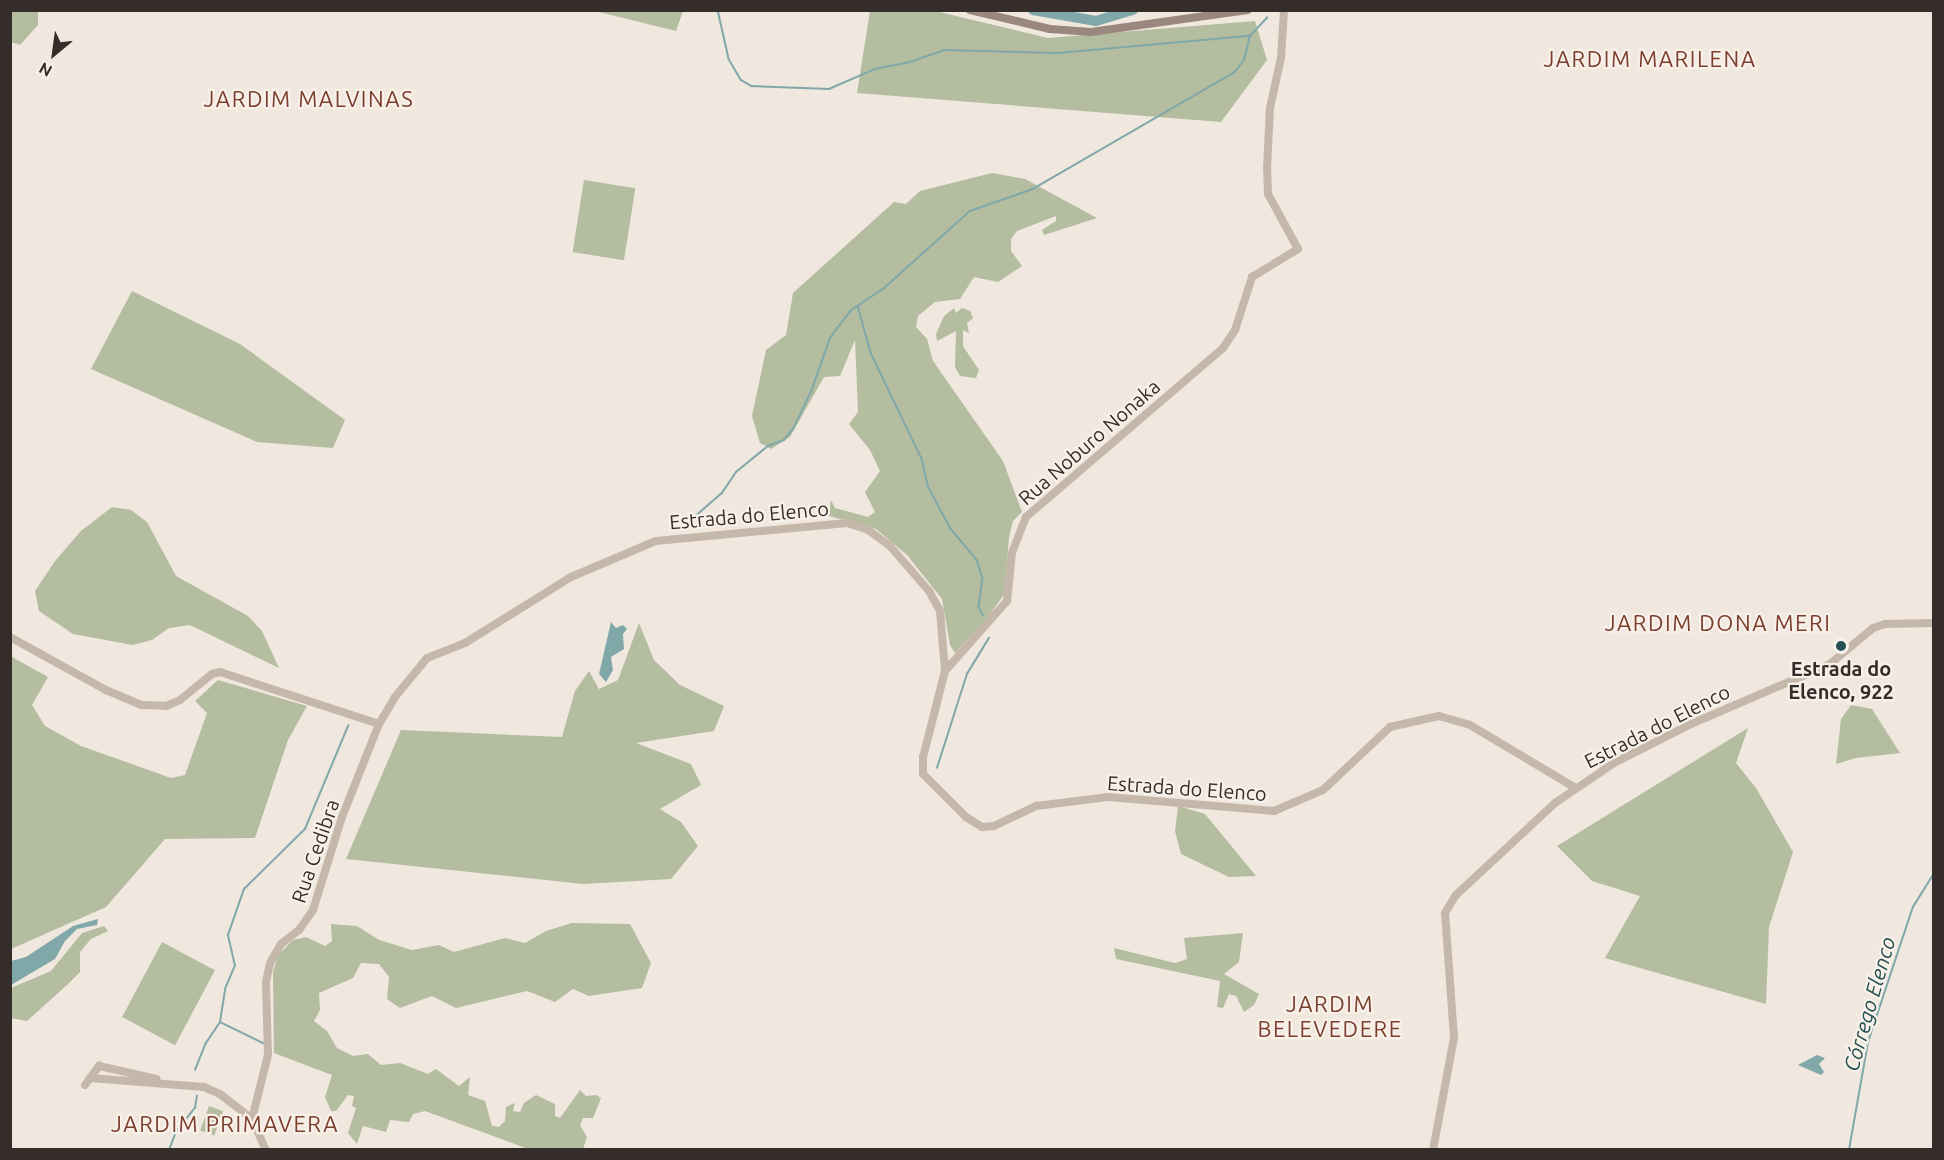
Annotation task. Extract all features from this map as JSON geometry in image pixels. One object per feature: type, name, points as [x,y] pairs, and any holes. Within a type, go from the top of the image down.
[{"type":"main road","points":[[970,10],[1050,29],[1090,32],[1247,10]]},
{"type":"street","name":"Rua Noburo Nonaka","points":[[945,671],[1007,601],[1012,554],[1026,517],[1229,342],[1252,277],[1298,249],[1268,195],[1266,148],[1281,58],[1284,10]]},
{"type":"street","name":"Estrada do Elenco","points":[[379,724],[415,669],[427,658],[465,643],[571,577],[656,541],[697,535],[824,524],[846,523],[868,530],[890,546],[935,600],[945,671],[923,757],[923,774],[966,817],[982,827],[994,826],[1036,806],[1108,797],[1274,811],[1323,790],[1390,727],[1439,716],[1470,725],[1574,787],[1691,724],[1840,659],[1873,628],[1891,623],[1934,623]]},
{"type":"street","points":[[10,637],[106,690],[142,705],[166,705],[180,700],[212,674],[220,672],[379,724]]},
{"type":"street","name":"Rua Cedibra","points":[[252,1119],[268,1055],[266,982],[270,963],[281,944],[299,930],[313,910],[342,817],[379,724]]},
{"type":"street","points":[[1433,1149],[1454,1038],[1446,913],[1463,888],[1574,787]]},
{"type":"street","points":[[170,1083],[104,1066],[96,1068],[88,1082],[170,1083],[204,1087],[220,1094],[252,1119],[266,1149]]},
{"type":"green space","points":[[683,10],[676,31],[595,11]]},
{"type":"green space","points":[[10,11],[38,11],[38,25],[20,45],[11,42]]},
{"type":"green space","points":[[870,11],[935,11],[1048,38],[1255,21],[1267,60],[1221,122],[857,93]]},
{"type":"green space","points":[[992,173],[1025,179],[1097,218],[1044,235],[1042,230],[1056,221],[1056,216],[1017,231],[1011,239],[1011,251],[1022,266],[998,282],[974,277],[960,299],[935,302],[918,316],[916,327],[927,339],[933,361],[1003,461],[1022,512],[1013,521],[1009,537],[1005,593],[988,617],[955,653],[950,645],[942,599],[907,555],[876,529],[829,516],[831,500],[835,508],[868,517],[875,512],[865,492],[880,471],[870,450],[849,424],[858,412],[855,340],[840,376],[824,377],[790,437],[771,449],[760,443],[752,416],[766,350],[786,335],[793,293],[894,202],[906,204],[920,191]]},
{"type":"green space","points":[[584,180],[635,188],[624,260],[573,252]]},
{"type":"green space","points":[[132,291],[240,344],[345,420],[333,448],[257,442],[91,369]]},
{"type":"green space","points":[[954,308],[956,313],[962,308],[970,311],[973,318],[967,323],[969,333],[963,330],[963,346],[979,370],[976,378],[960,376],[955,367],[956,331],[937,341],[936,334],[944,316]]},
{"type":"green space","points":[[112,507],[131,510],[147,522],[176,576],[248,616],[262,631],[279,668],[190,625],[169,628],[152,640],[133,645],[73,634],[39,611],[35,591],[55,561],[81,531]]},
{"type":"green space","points":[[639,623],[654,660],[680,685],[724,706],[714,731],[636,743],[691,764],[701,785],[660,809],[681,822],[698,846],[671,879],[583,884],[346,859],[401,730],[562,737],[575,691],[589,671],[599,689],[618,680]]},
{"type":"green space","points":[[10,656],[48,677],[32,705],[45,726],[81,746],[171,778],[185,775],[207,713],[195,701],[218,680],[307,706],[288,740],[255,838],[165,839],[106,907],[11,949]]},
{"type":"green space","points":[[1851,705],[1872,709],[1900,753],[1856,758],[1836,764],[1841,719]]},
{"type":"green space","points":[[1748,728],[1736,763],[1756,788],[1793,852],[1769,927],[1766,1004],[1605,958],[1640,896],[1592,881],[1557,846]]},
{"type":"green space","points":[[1178,806],[1205,814],[1256,876],[1229,877],[1181,854],[1175,831]]},
{"type":"green space","points":[[572,923],[630,924],[651,963],[642,988],[589,996],[573,989],[555,1002],[527,991],[456,1008],[432,996],[400,1008],[387,999],[389,977],[379,964],[361,963],[353,978],[319,993],[320,1010],[314,1021],[327,1031],[337,1048],[353,1056],[368,1054],[381,1065],[400,1063],[428,1074],[436,1069],[459,1086],[470,1077],[468,1095],[485,1101],[492,1126],[499,1127],[505,1121],[506,1107],[515,1103],[513,1111],[520,1112],[524,1103],[536,1095],[555,1104],[555,1116],[560,1118],[580,1090],[586,1096],[596,1095],[601,1098],[593,1118],[583,1118],[580,1125],[587,1137],[583,1149],[528,1149],[425,1111],[413,1114],[409,1122],[390,1120],[386,1132],[363,1126],[357,1144],[348,1133],[356,1108],[352,1106],[354,1096],[348,1095],[336,1111],[331,1111],[325,1097],[332,1075],[274,1053],[273,972],[278,955],[293,940],[306,937],[325,946],[332,941],[331,924],[357,926],[379,940],[412,950],[439,945],[454,952],[505,938],[525,943],[546,931]]},
{"type":"green space","points":[[104,926],[108,931],[91,939],[80,952],[80,972],[67,985],[27,1021],[11,1018],[11,988],[51,971],[82,933]]},
{"type":"green space","points":[[1243,933],[1239,962],[1224,974],[1259,994],[1254,1005],[1244,1012],[1236,996],[1229,994],[1223,1008],[1217,1007],[1220,981],[1116,959],[1114,948],[1175,963],[1187,959],[1184,938]]},
{"type":"green space","points":[[162,942],[215,970],[175,1045],[122,1017]]},
{"type":"green space","points":[[209,1106],[223,1111],[214,1136],[200,1130]]},
{"type":"water","points":[[611,622],[616,628],[623,625],[627,629],[623,634],[624,649],[611,657],[613,670],[606,682],[599,674]]},
{"type":"water","points":[[98,919],[97,925],[77,929],[65,941],[55,959],[11,985],[11,961],[26,957],[73,926]]},
{"type":"water","points":[[1817,1055],[1825,1058],[1819,1064],[1824,1072],[1821,1075],[1798,1065]]},
{"type":"waterway","points":[[718,10],[729,59],[741,80],[752,86],[829,89],[875,69],[907,63],[944,50],[1058,53],[1250,36],[1267,18]]},
{"type":"waterway","points":[[1033,10],[1096,21],[1133,10]]},
{"type":"waterway","points":[[684,526],[722,493],[736,472],[768,446],[784,440],[793,429],[811,392],[830,338],[850,311],[883,289],[970,211],[1033,189],[1235,72],[1244,60],[1250,36]]},
{"type":"waterway","points":[[858,306],[871,353],[922,459],[928,486],[951,529],[977,560],[983,578],[979,607],[983,615]]},
{"type":"waterway","points":[[937,768],[967,674],[989,638]]},
{"type":"waterway","points":[[195,1070],[206,1043],[220,1022],[225,989],[235,966],[228,935],[244,889],[305,829],[348,726]]},
{"type":"waterway","name":"Córrego Elenco","points":[[1849,1150],[1868,1042],[1913,907],[1934,873]]},
{"type":"waterway","points":[[220,1022],[263,1043]]},
{"type":"waterway","points":[[169,1150],[176,1132],[195,1108],[197,1096]]},
{"type":"place","name":"Estrada do Elenco, 922","points":[[1841,646]]},
{"type":"district","name":"JARDIM MARILENA","points":[[1650,59]]},
{"type":"district","name":"JARDIM MALVINAS","points":[[309,99]]},
{"type":"district","name":"JARDIM DONA MERI","points":[[1718,623]]},
{"type":"district","name":"JARDIM BELEVEDERE","points":[[1330,1016]]},
{"type":"district","name":"JARDIM PRIMAVERA","points":[[225,1124]]}]
